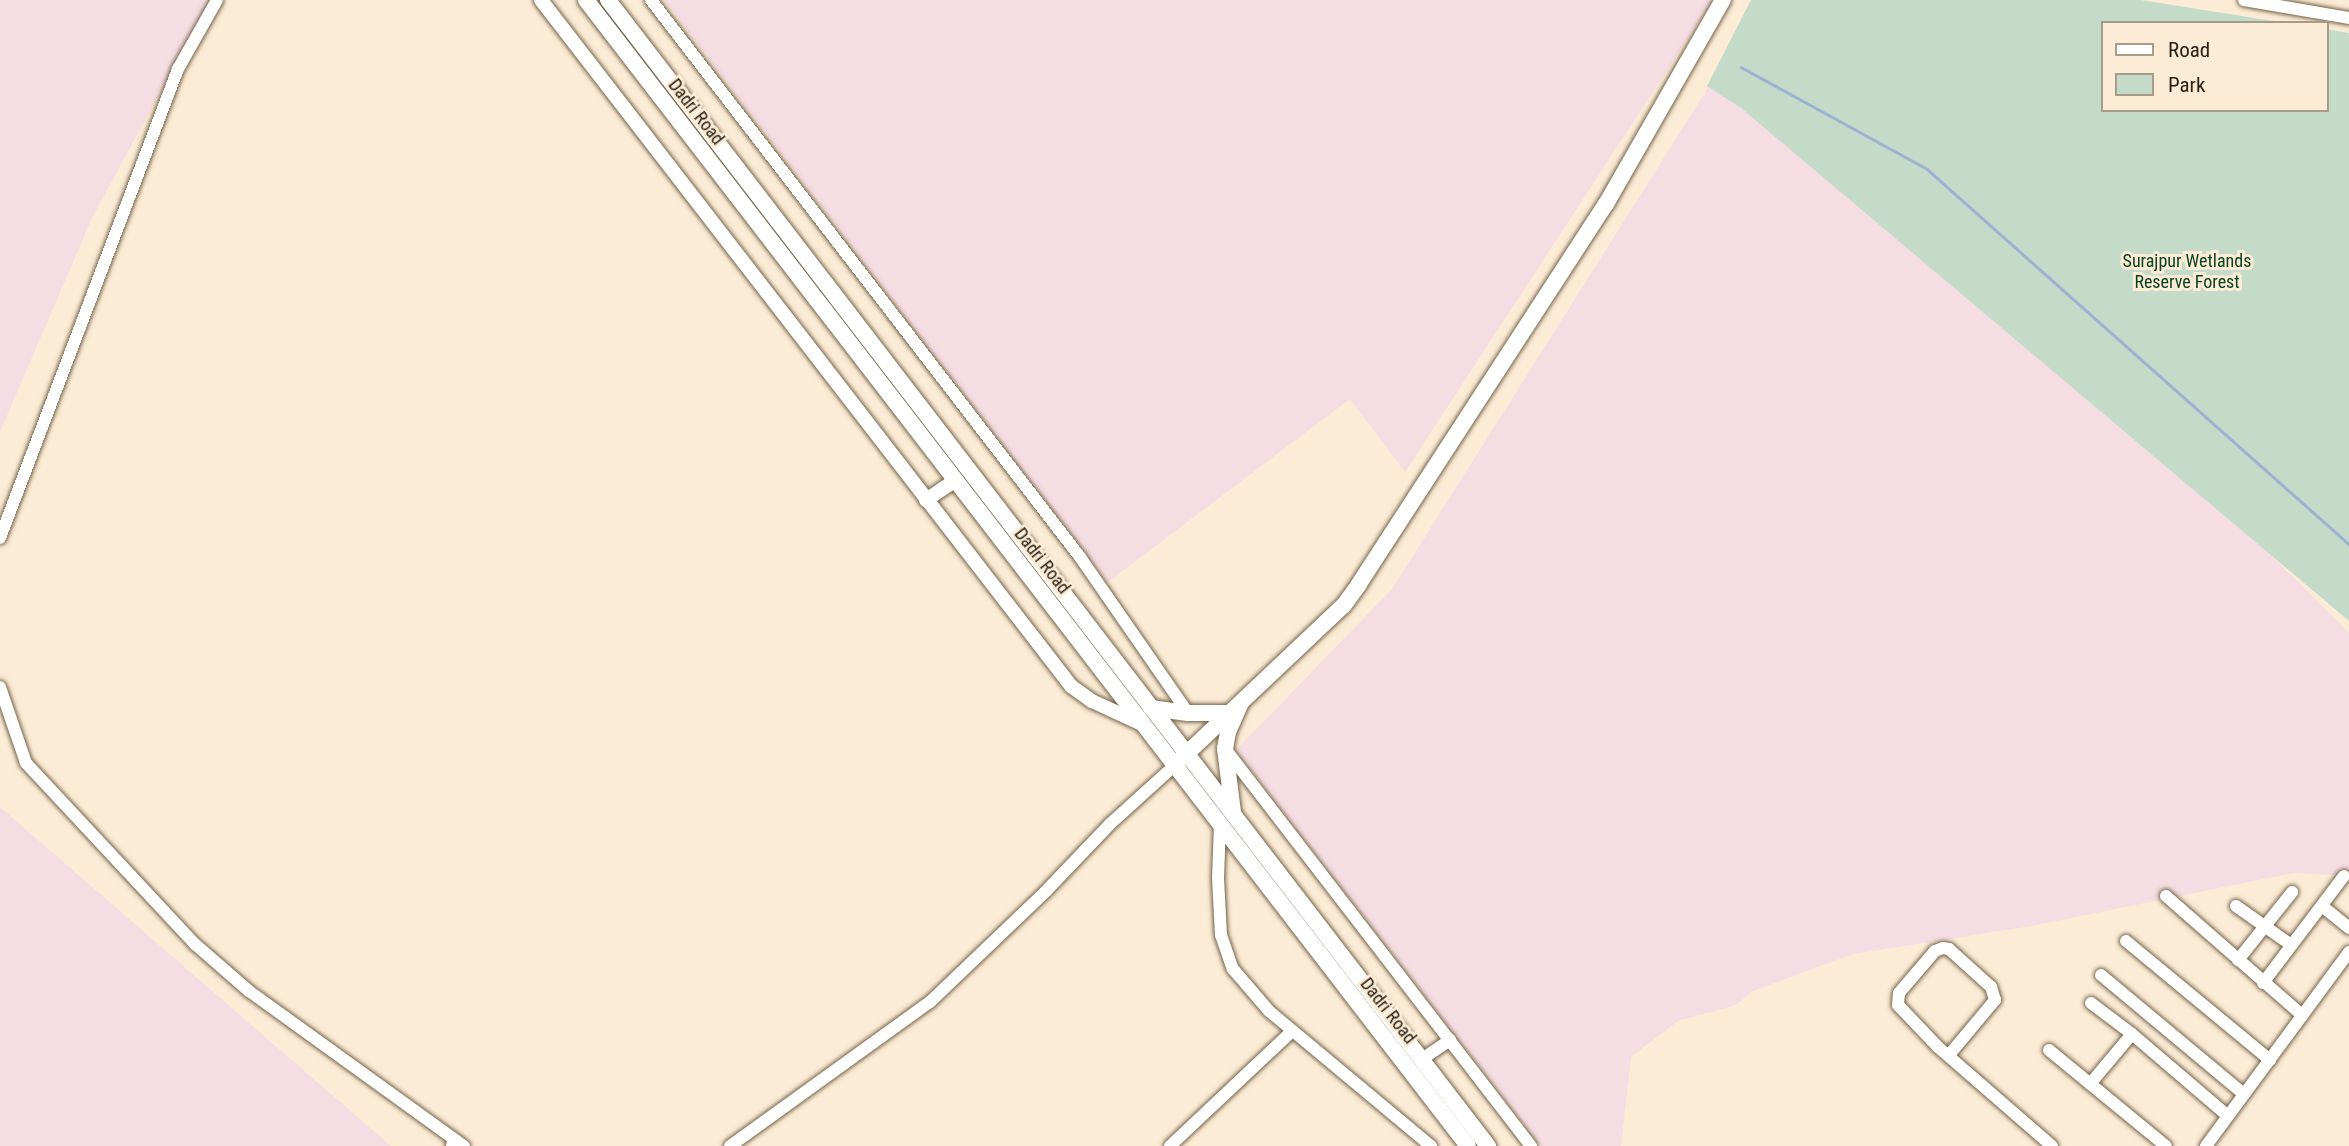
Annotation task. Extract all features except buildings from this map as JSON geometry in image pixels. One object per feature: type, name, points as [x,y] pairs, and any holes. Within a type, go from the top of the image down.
[{"type":"main road","name":"Dadri Road","points":[[586,0],[1145,726],[1181,760]]},
{"type":"main road","name":"Dadri Road","points":[[608,0],[1151,708],[1181,760],[1468,1146]]},
{"type":"main road","points":[[1181,760],[1344,605],[1359,584],[1606,204],[1723,0]]},
{"type":"main road","points":[[1151,708],[1188,713],[1235,708]]},
{"type":"main road","points":[[1227,820],[1225,749],[1235,708]]},
{"type":"main road","name":"Dadri Road","points":[[1227,820],[1429,1055],[1488,1146]]},
{"type":"street","points":[[0,538],[178,69],[217,0]]},
{"type":"street","points":[[541,0],[1071,686],[1092,701],[1145,726]]},
{"type":"street","points":[[651,0],[1080,557],[1188,713]]},
{"type":"street","points":[[2244,0],[2349,18]]},
{"type":"street","points":[[926,500],[956,480]]},
{"type":"street","points":[[0,687],[18,746],[34,772],[196,945],[249,991],[457,1144]]},
{"type":"street","points":[[1225,749],[1531,1146]]},
{"type":"street","points":[[730,1146],[930,1002],[1046,891],[1110,824],[1181,760]]},
{"type":"street","points":[[1227,820],[1218,878],[1222,942],[1238,976],[1292,1031],[1432,1146]]},
{"type":"street","points":[[2263,983],[2344,876]]},
{"type":"street","points":[[2238,960],[2292,892]]},
{"type":"street","points":[[2166,896],[2302,1015]]},
{"type":"street","points":[[2236,906],[2291,945]]},
{"type":"street","points":[[2322,906],[2349,928]]},
{"type":"street","points":[[2126,941],[2270,1060]]},
{"type":"street","points":[[1949,1055],[1995,1000],[1991,987],[1949,949],[1943,948],[1935,951],[1899,993],[1897,1000],[1901,1009],[1949,1055],[2052,1146]]},
{"type":"street","points":[[2206,1146],[2349,952]]},
{"type":"street","points":[[2101,975],[2244,1094]]},
{"type":"street","points":[[2091,1003],[2132,1034],[2228,1116]]},
{"type":"street","points":[[1170,1146],[1292,1031]]},
{"type":"street","points":[[2090,1084],[2132,1034]]},
{"type":"street","points":[[1429,1055],[1450,1040]]},
{"type":"street","points":[[2049,1050],[2166,1146]]},
{"type":"shaded area","points":[[0,0],[210,0],[92,218],[0,432]]},
{"type":"shaded area","points":[[664,0],[1713,0],[1405,472],[1350,399],[1108,582]]},
{"type":"shaded area","points":[[1718,72],[1896,180],[2349,633],[2349,876],[2293,873],[2032,926],[1853,954],[1753,991],[1736,1005],[1678,1021],[1631,1057],[1621,1146],[1541,1146],[1236,750],[1392,589]]},
{"type":"shaded area","points":[[0,807],[391,1146],[0,1146]]},
{"type":"green space","name":"Surajpur Wetlands Reserve Forest","points":[[1751,0],[2141,0],[2273,21],[2100,21],[2100,112],[2328,112],[2328,29],[2349,33],[2349,621],[1741,108],[1707,86]]},
{"type":"waterway","points":[[1741,67],[1927,169],[2349,544]]}]
